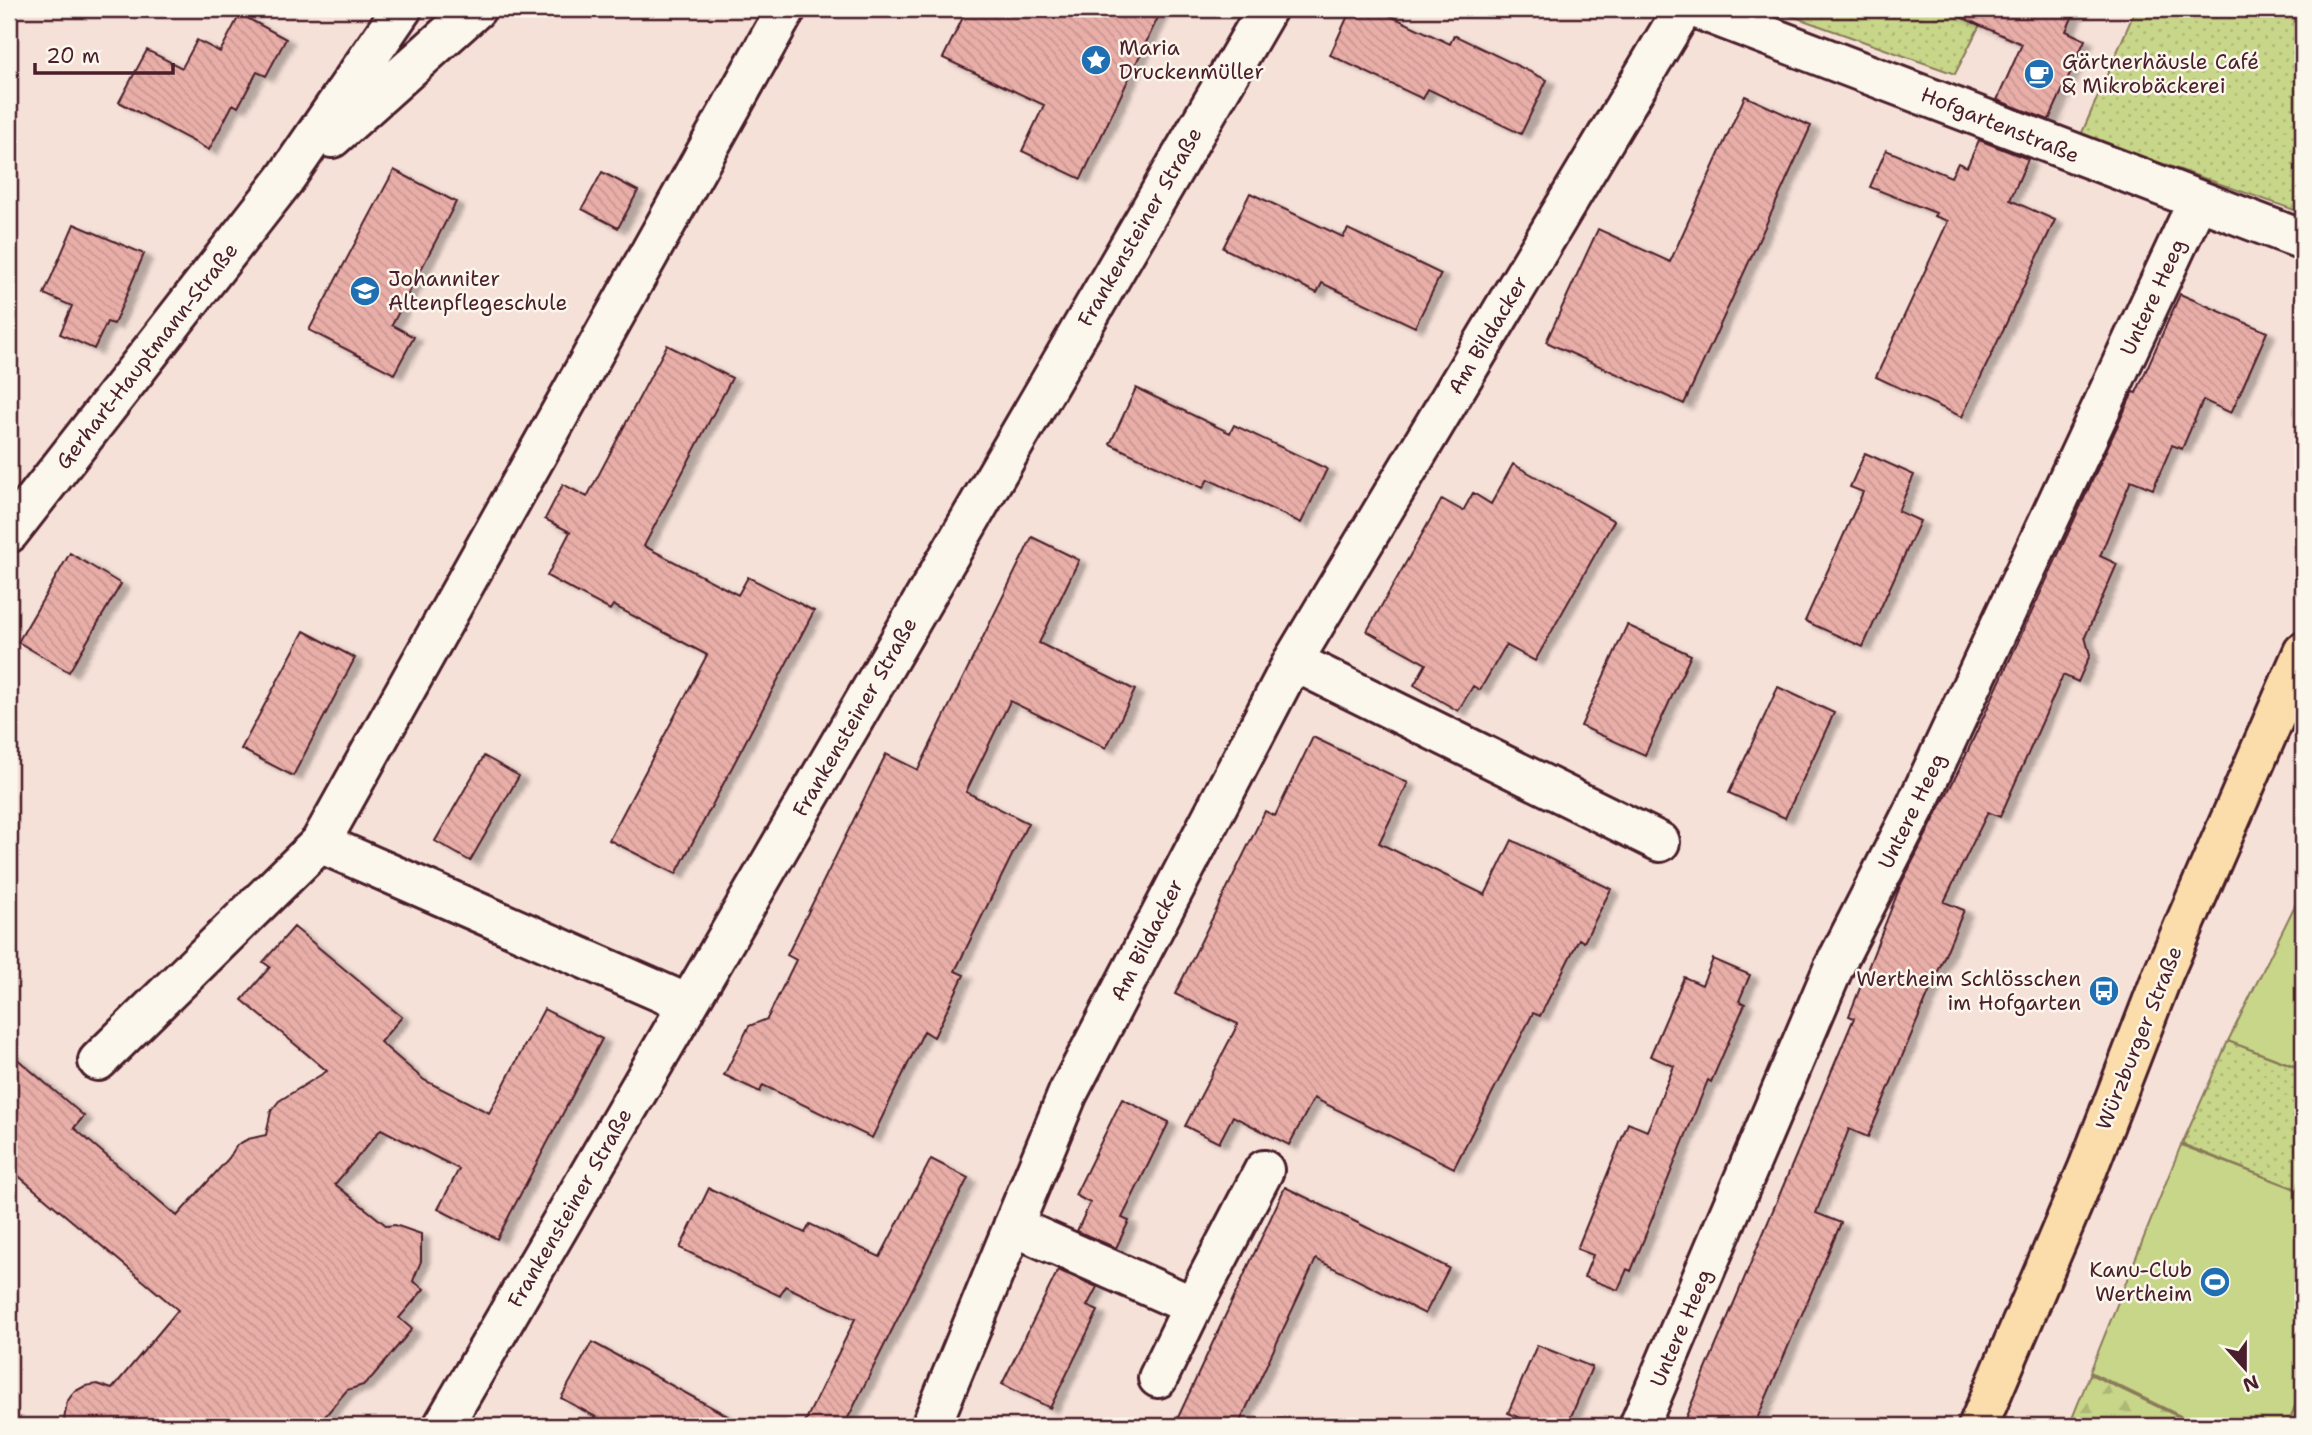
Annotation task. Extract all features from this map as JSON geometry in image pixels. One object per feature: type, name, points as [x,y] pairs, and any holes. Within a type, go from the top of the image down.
[{"type":"main road","name":"Würzburger Straße","points":[[1978,1426],[2083,1180],[2163,974],[2303,652]]},
{"type":"street","name":"Gerhart-Hauptmann-Straße","points":[[9,533],[285,179],[402,9]]},
{"type":"street","name":"Gerhart-Hauptmann-Straße","points":[[285,179],[476,9]]},
{"type":"street","points":[[98,1061],[320,843],[786,9]]},
{"type":"street","name":"Frankensteiner Straße","points":[[443,1426],[1267,9]]},
{"type":"street","name":"Am Bildacker","points":[[931,1426],[1068,1093],[1293,661],[1683,9]]},
{"type":"street","name":"Hofgartenstraße","points":[[1698,9],[2303,240]]},
{"type":"street","name":"Untere Heeg","points":[[1639,1426],[1833,969],[1914,810],[2198,201]]},
{"type":"street","points":[[1293,661],[1660,842]]},
{"type":"street","points":[[320,843],[688,1004]]},
{"type":"street","points":[[1158,1378],[1264,1170]]},
{"type":"street","points":[[1013,1226],[1193,1306]]},
{"type":"green space","points":[[1772,9],[1988,9],[1955,74]]},
{"type":"green space","points":[[2127,9],[2303,9],[2303,213],[2081,135],[2134,13]]},
{"type":"green space","points":[[2303,889],[2303,1069],[2228,1041]]},
{"type":"green space","points":[[2228,1041],[2303,1070],[2303,1192],[2182,1144]]},
{"type":"green space","name":"Kanu-Club Wertheim","points":[[2181,1145],[2303,1192],[2303,1386],[2287,1426],[2201,1426],[2090,1372]]},
{"type":"green space","points":[[2090,1374],[2198,1426],[2069,1426]]},
{"type":"green space","points":[[2303,1387],[2303,1426],[2287,1426]]},
{"type":"building","points":[[967,9],[1162,9],[1081,179],[1022,151],[1044,105],[943,58]]},
{"type":"building","points":[[1351,9],[1376,9],[1450,44],[1454,35],[1547,80],[1521,134],[1428,89],[1423,99],[1330,55]]},
{"type":"building","name":"Gärtnerhäusle Café & Mikrobäckerei","points":[[1943,9],[2076,9],[2066,31],[2085,40],[2049,120],[1997,100],[2022,44]]},
{"type":"building","points":[[240,14],[286,39],[266,76],[257,72],[238,107],[233,104],[209,150],[119,102],[147,50],[182,68],[197,40],[220,52]]},
{"type":"building","points":[[1745,96],[1811,126],[1684,404],[1546,342],[1598,229],[1670,262]]},
{"type":"building","points":[[1979,140],[2028,159],[2010,200],[2055,220],[1962,417],[1876,377],[1948,221],[1934,216],[1936,213],[1870,187],[1886,150],[1951,177],[1958,163],[1967,167]]},
{"type":"building","points":[[394,170],[456,202],[392,325],[414,337],[394,374],[309,330]]},
{"type":"building","points":[[602,172],[638,191],[618,228],[582,209]]},
{"type":"building","points":[[1250,193],[1343,237],[1348,229],[1441,274],[1415,327],[1322,283],[1317,293],[1223,248]]},
{"type":"building","points":[[74,224],[144,254],[114,324],[107,322],[94,349],[60,334],[72,306],[44,294]]},
{"type":"building","points":[[2180,294],[2267,332],[2231,413],[2203,400],[2182,449],[2172,445],[2153,489],[2131,480],[2100,556],[2117,564],[2085,637],[2090,655],[2078,682],[2063,675],[2000,817],[1988,812],[1944,902],[1964,910],[1868,1137],[1849,1129],[1816,1213],[1841,1223],[1754,1426],[1682,1426],[1854,1018],[1849,1016],[1901,884],[1959,770]]},
{"type":"building","points":[[667,345],[732,378],[644,546],[738,595],[748,577],[814,611],[676,874],[609,840],[707,655],[613,605],[610,610],[547,576],[570,532],[545,519],[563,484],[587,497]]},
{"type":"building","points":[[1136,388],[1230,433],[1234,425],[1327,469],[1301,523],[1208,479],[1203,488],[1110,444]]},
{"type":"building","points":[[1865,453],[1914,475],[1898,511],[1920,521],[1863,647],[1805,621],[1863,492],[1850,487]]},
{"type":"building","points":[[1513,464],[1614,521],[1535,661],[1506,645],[1480,690],[1473,686],[1458,711],[1414,685],[1426,664],[1367,631],[1442,499],[1463,511],[1473,493],[1491,504]]},
{"type":"building","points":[[1032,537],[1079,560],[1039,643],[1135,690],[1106,748],[1010,701],[966,792],[1028,823],[955,971],[964,975],[934,1037],[924,1031],[872,1138],[763,1085],[760,1092],[724,1075],[749,1026],[767,1019],[796,960],[787,955],[886,754],[918,770]]},
{"type":"building","points":[[70,553],[121,584],[69,672],[18,642]]},
{"type":"building","points":[[1627,625],[1691,655],[1645,755],[1581,726]]},
{"type":"building","points":[[304,631],[355,658],[293,776],[241,749]]},
{"type":"building","points":[[1778,687],[1834,713],[1785,818],[1729,793]]},
{"type":"building","points":[[1313,737],[1408,783],[1379,843],[1485,895],[1512,840],[1611,889],[1584,942],[1579,939],[1540,1016],[1533,1013],[1454,1168],[1314,1098],[1289,1145],[1233,1116],[1219,1143],[1185,1126],[1238,1024],[1175,994],[1265,811],[1275,816]]},
{"type":"building","points":[[484,756],[519,776],[470,861],[435,841]]},
{"type":"building","points":[[294,927],[402,1017],[380,1042],[424,1080],[489,1113],[544,1009],[602,1039],[497,1239],[438,1209],[459,1169],[381,1129],[335,1184],[387,1226],[395,1225],[421,1234],[421,1261],[413,1281],[424,1289],[399,1318],[412,1329],[372,1377],[363,1385],[347,1390],[317,1426],[63,1426],[67,1402],[74,1392],[97,1384],[112,1389],[178,1310],[9,1168],[9,1052],[84,1116],[74,1128],[177,1216],[229,1158],[237,1145],[266,1135],[271,1111],[279,1101],[327,1071],[242,1000],[270,967],[263,962]]},
{"type":"building","points":[[1713,959],[1750,975],[1739,1001],[1745,1004],[1711,1082],[1708,1080],[1631,1271],[1627,1269],[1618,1290],[1584,1277],[1593,1255],[1577,1249],[1628,1123],[1647,1131],[1674,1066],[1650,1056],[1684,977],[1702,985]]},
{"type":"building","points":[[1122,1099],[1169,1122],[1122,1218],[1129,1221],[1116,1248],[1077,1231],[1090,1203],[1075,1195]]},
{"type":"building","points":[[931,1159],[968,1178],[844,1426],[803,1426],[855,1319],[785,1286],[780,1296],[680,1248],[709,1188],[805,1233],[810,1224],[880,1257]]},
{"type":"building","points":[[1285,1187],[1449,1268],[1425,1314],[1316,1259],[1238,1426],[1174,1426]]},
{"type":"building","points":[[1058,1270],[1097,1287],[1087,1306],[1098,1311],[1050,1408],[1002,1384]]},
{"type":"building","points":[[592,1342],[746,1426],[612,1426],[561,1398]]},
{"type":"building","points":[[1537,1345],[1592,1367],[1567,1426],[1540,1426],[1508,1413]]},
{"type":"place","name":"Maria Druckenmüller","points":[[1096,60]]},
{"type":"place","name":"Gärtnerhäusle Café & Mikrobäckerei","points":[[2039,74]]},
{"type":"place","name":"Johanniter Altenpflegeschule","points":[[365,291]]},
{"type":"place","name":"Wertheim Schlösschen im Hofgarten","points":[[2104,991]]},
{"type":"place","name":"Kanu-Club Wertheim","points":[[2215,1282]]}]
